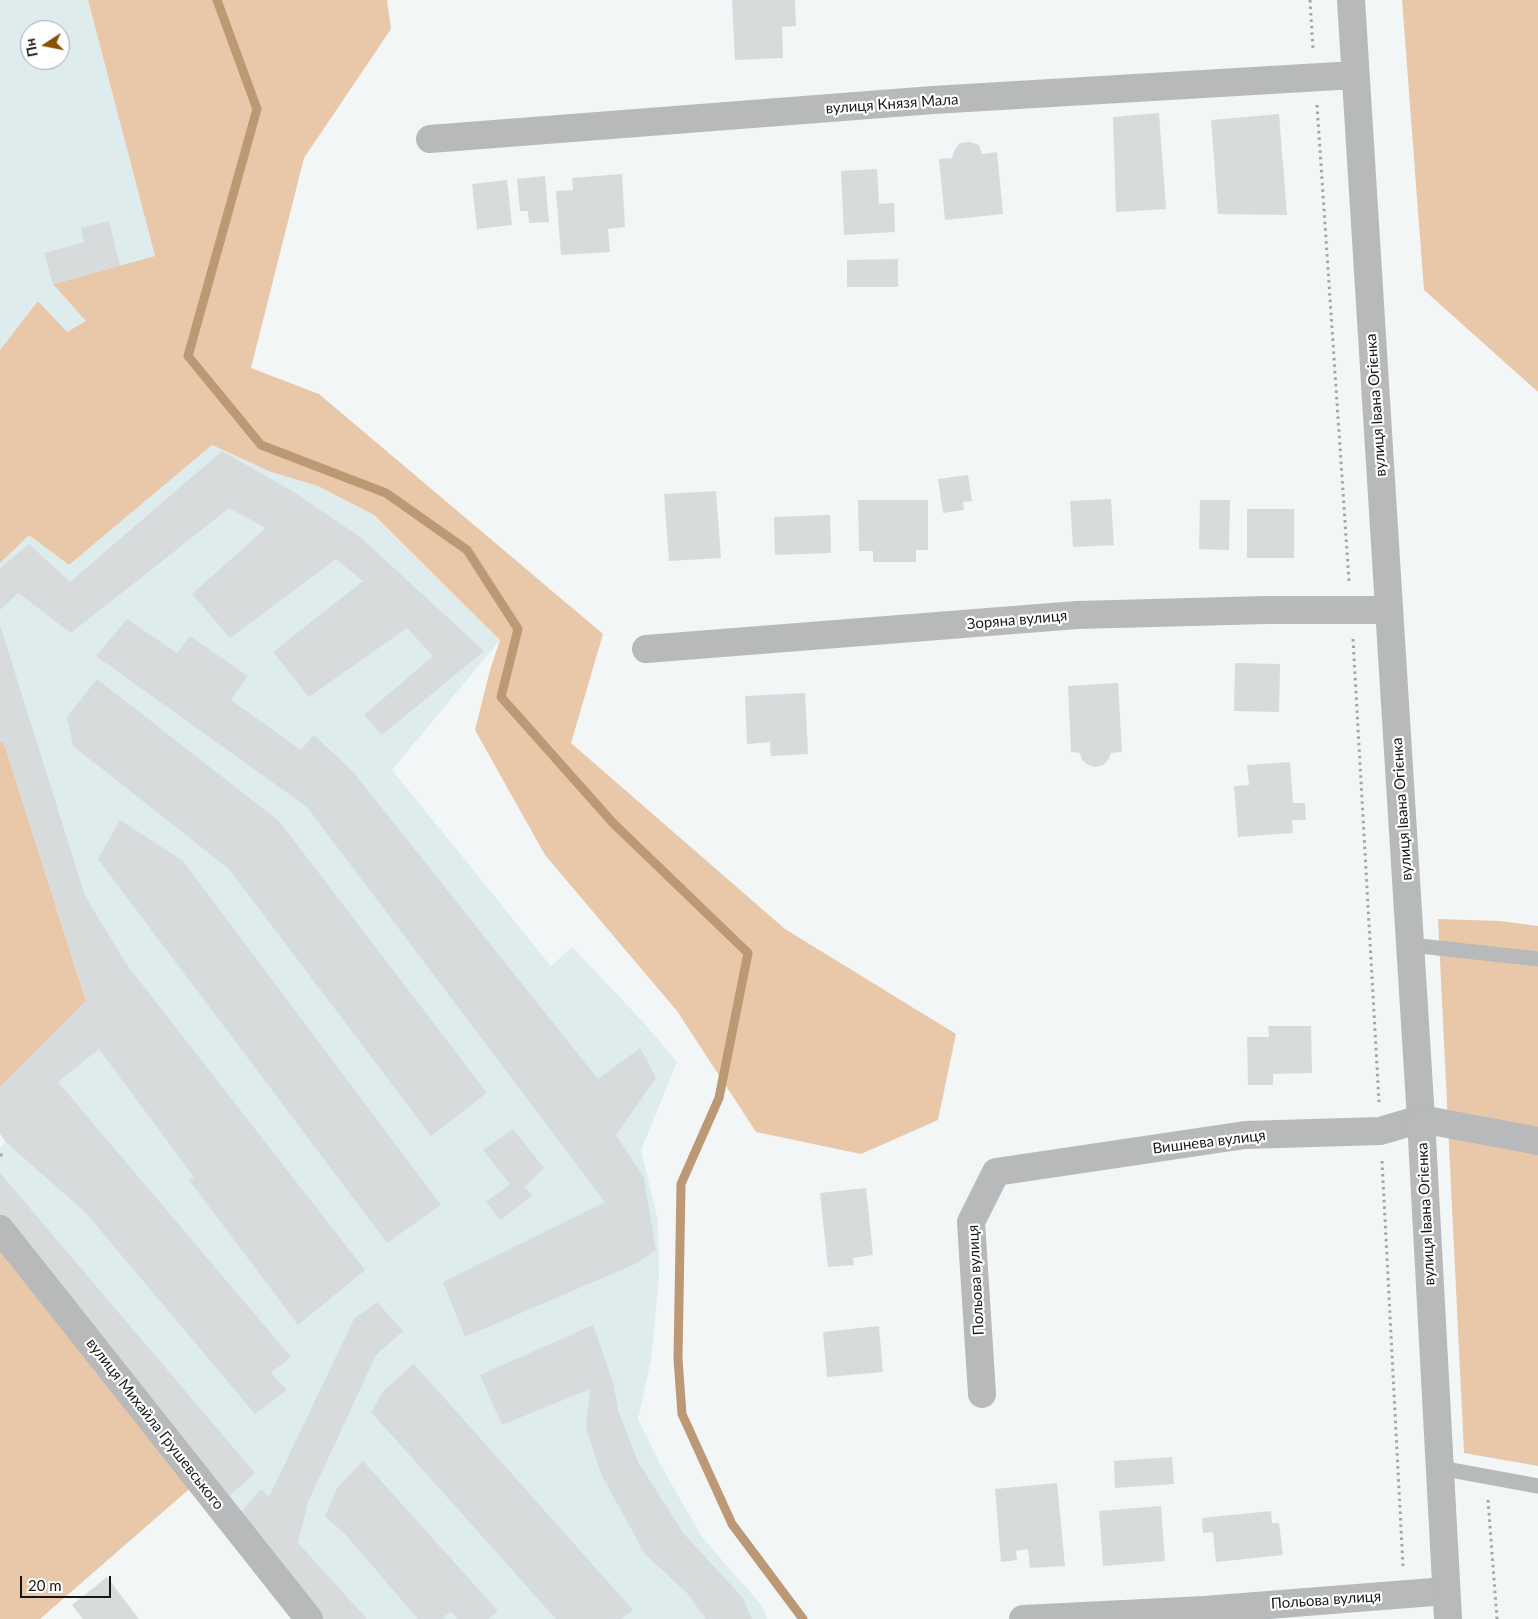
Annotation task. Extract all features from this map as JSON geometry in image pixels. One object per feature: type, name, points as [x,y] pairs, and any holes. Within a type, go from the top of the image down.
[{"type":"street","name":"вулиця Івана Огієнка","points":[[1351,0],[1422,1119],[1448,1619]]},
{"type":"street","name":"вулиця Князя Мала","points":[[430,138],[933,100],[1355,75]]},
{"type":"street","name":"Зоряна вулиця","points":[[646,649],[1077,615],[1266,610],[1389,610]]},
{"type":"street","name":"Вишнева вулиця","points":[[996,1172],[1245,1135],[1380,1131],[1422,1119]]},
{"type":"street","points":[[1422,1119],[1538,1141]]},
{"type":"street","name":"Польова вулиця","points":[[982,1394],[970,1222],[996,1172]]},
{"type":"street","name":"вулиця Михайла Грушевського","points":[[0,1229],[309,1619]]},
{"type":"street","name":"Польова вулиця","points":[[1023,1619],[1205,1614],[1446,1591]]},
{"type":"lane","points":[[1411,944],[1538,959]]},
{"type":"lane","points":[[1440,1468],[1538,1486]]},
{"type":"path","points":[[1310,0],[1352,610],[1405,1594]]},
{"type":"path","points":[[0,1155],[6,1155]]},
{"type":"path","points":[[1486,1477],[1497,1619]]},
{"type":"shaded area","points":[[0,0],[88,0],[155,256],[53,284],[87,321],[67,332],[38,301],[0,350]]},
{"type":"shaded area","points":[[88,0],[387,0],[391,29],[304,158],[251,368],[319,394],[603,634],[571,743],[785,929],[956,1034],[938,1120],[861,1154],[756,1132],[677,1011],[545,855],[475,730],[490,670],[500,640],[374,515],[318,486],[271,472],[212,445],[69,565],[29,535],[0,563],[0,350],[38,301],[67,332],[86,321],[53,284],[155,256]]},
{"type":"shaded area","points":[[1402,0],[1538,0],[1538,392],[1424,290]]},
{"type":"shaded area","points":[[212,445],[271,472],[318,486],[374,515],[500,640],[392,770],[551,966],[572,947],[645,1024],[677,1062],[641,1150],[658,1220],[659,1278],[651,1360],[638,1419],[661,1466],[702,1537],[763,1607],[767,1619],[319,1619],[0,1226],[0,1147],[6,1142],[0,1134],[0,1087],[86,1001],[4,743],[0,743],[0,563],[29,534],[69,565]]},
{"type":"shaded area","points":[[0,743],[4,743],[86,1001],[0,1087]]},
{"type":"shaded area","points":[[1438,919],[1500,921],[1538,926],[1538,1466],[1464,1453]]},
{"type":"shaded area","points":[[0,1226],[195,1484],[40,1619],[0,1619]]},
{"type":"building","points":[[732,0],[795,0],[796,26],[782,27],[783,58],[735,60]]},
{"type":"building","points":[[1159,113],[1166,209],[1116,212],[1113,117]]},
{"type":"building","points":[[1279,114],[1287,215],[1218,214],[1211,120]]},
{"type":"building","points":[[970,142],[979,145],[982,154],[997,152],[1003,214],[945,220],[939,159],[952,158],[955,149],[960,143]]},
{"type":"building","points":[[877,169],[879,204],[894,203],[895,232],[844,235],[841,171]]},
{"type":"building","points":[[622,174],[625,227],[608,229],[610,252],[561,255],[556,191],[573,190],[572,178]]},
{"type":"building","points":[[545,176],[549,222],[529,223],[528,211],[520,211],[517,179]]},
{"type":"building","points":[[507,180],[512,225],[477,229],[472,184]]},
{"type":"building","points":[[109,221],[120,266],[53,284],[44,253],[84,242],[81,228]]},
{"type":"building","points":[[898,259],[898,287],[847,287],[847,260]]},
{"type":"building","points":[[222,451],[292,491],[360,537],[484,651],[382,735],[364,715],[433,656],[407,628],[309,697],[273,652],[363,581],[336,559],[230,638],[192,594],[266,528],[229,508],[71,633],[18,593],[0,610],[0,568],[29,544],[70,582]]},
{"type":"building","points":[[968,475],[972,501],[963,502],[964,510],[943,513],[938,479]]},
{"type":"building","points":[[716,491],[721,558],[669,561],[664,494]]},
{"type":"building","points":[[1111,499],[1114,545],[1073,547],[1070,501]]},
{"type":"building","points":[[858,500],[928,500],[928,550],[916,550],[916,562],[873,562],[873,551],[859,551]]},
{"type":"building","points":[[1200,500],[1230,500],[1229,550],[1199,549]]},
{"type":"building","points":[[1247,509],[1294,509],[1294,558],[1247,558]]},
{"type":"building","points":[[830,515],[831,553],[775,555],[774,517]]},
{"type":"building","points":[[127,619],[177,653],[190,636],[248,676],[231,700],[301,750],[314,735],[353,772],[598,1079],[640,1048],[656,1078],[616,1135],[644,1178],[656,1250],[635,1264],[465,1337],[443,1282],[605,1202],[307,807],[96,656]]},
{"type":"building","points":[[0,625],[85,896],[127,965],[365,1270],[298,1325],[189,1180],[194,1177],[99,1049],[58,1082],[291,1357],[271,1373],[287,1390],[255,1414],[85,1212],[6,1142],[0,1134],[0,1087],[86,1001],[4,743],[0,743]]},
{"type":"building","points":[[1235,663],[1280,664],[1279,712],[1234,711]]},
{"type":"building","points":[[97,679],[279,821],[487,1093],[431,1136],[229,869],[73,746],[67,717]]},
{"type":"building","points":[[1118,683],[1122,752],[1111,753],[1109,759],[1103,765],[1095,767],[1088,765],[1082,760],[1080,753],[1071,752],[1068,686]]},
{"type":"building","points":[[805,693],[808,754],[771,756],[770,742],[747,744],[745,696]]},
{"type":"building","points":[[1290,762],[1293,803],[1305,803],[1306,820],[1292,820],[1293,833],[1238,837],[1234,786],[1249,785],[1247,765]]},
{"type":"building","points":[[120,820],[183,861],[441,1205],[387,1243],[98,859]]},
{"type":"building","points":[[1268,1026],[1311,1026],[1312,1073],[1273,1074],[1273,1085],[1248,1085],[1247,1037],[1269,1037]]},
{"type":"building","points":[[513,1129],[544,1168],[525,1187],[532,1196],[500,1220],[486,1202],[510,1184],[483,1150]]},
{"type":"building","points":[[0,1173],[255,1473],[228,1497],[0,1221]]},
{"type":"building","points":[[866,1188],[873,1255],[853,1258],[854,1265],[828,1267],[820,1193]]},
{"type":"building","points":[[377,1302],[403,1331],[376,1355],[308,1502],[298,1543],[367,1619],[319,1619],[236,1518],[261,1489],[269,1497],[354,1319]]},
{"type":"building","points":[[593,1325],[613,1382],[618,1410],[638,1462],[684,1534],[743,1598],[752,1619],[706,1619],[687,1593],[645,1554],[601,1474],[586,1428],[590,1389],[502,1425],[480,1375]]},
{"type":"building","points":[[879,1326],[883,1372],[827,1377],[823,1332]]},
{"type":"building","points":[[414,1364],[633,1610],[621,1619],[556,1619],[371,1412],[384,1390]]},
{"type":"building","points":[[1172,1457],[1174,1484],[1115,1488],[1114,1461]]},
{"type":"building","points":[[363,1461],[498,1611],[488,1619],[457,1619],[451,1611],[442,1619],[418,1619],[345,1534],[325,1516],[337,1488]]},
{"type":"building","points":[[1057,1483],[1065,1566],[1030,1568],[1028,1549],[1016,1551],[1017,1560],[1001,1562],[995,1489]]},
{"type":"building","points":[[1161,1506],[1165,1561],[1103,1566],[1099,1511]]},
{"type":"building","points":[[1271,1511],[1272,1523],[1279,1523],[1283,1555],[1216,1562],[1213,1532],[1203,1533],[1202,1518]]},
{"type":"building","points":[[107,1577],[139,1619],[83,1619],[72,1605]]},
{"type":"waterway","points":[[217,0],[257,109],[188,356],[261,445],[386,493],[467,550],[518,629],[501,697],[613,823],[748,953],[719,1098],[681,1184],[678,1359],[682,1414],[732,1524],[803,1619]]}]
